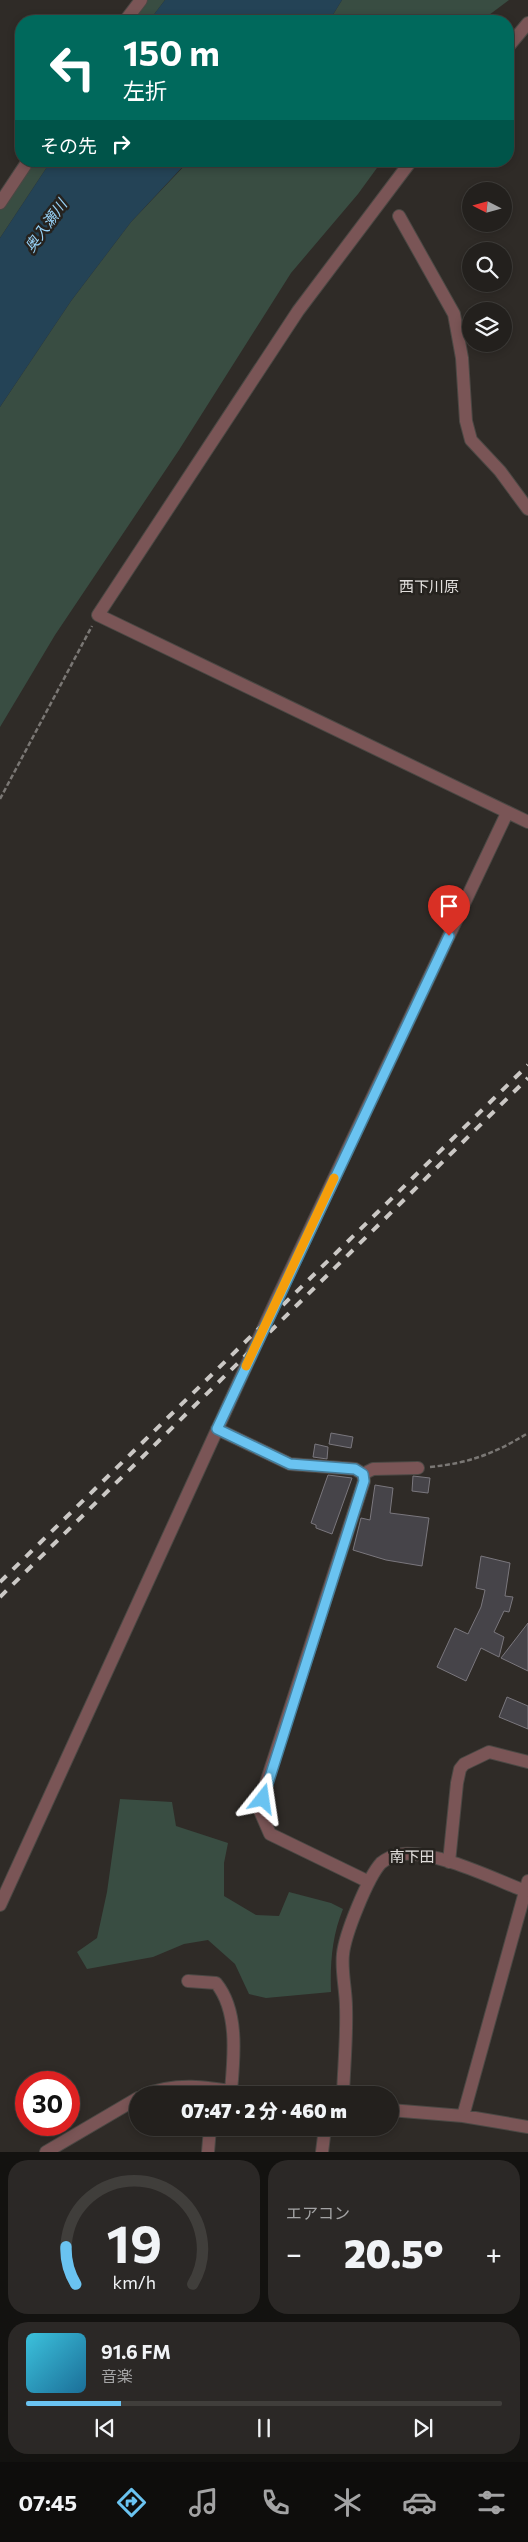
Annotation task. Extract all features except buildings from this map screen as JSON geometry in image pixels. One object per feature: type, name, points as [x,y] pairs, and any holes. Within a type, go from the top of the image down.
[{"type":"street","points":[[129,15],[140,0]]},
{"type":"street","points":[[514,39],[528,23]]},
{"type":"street","points":[[0,202],[24,167]]},
{"type":"street","points":[[407,167],[293,319],[98,615],[528,822]]},
{"type":"street","points":[[399,216],[454,314],[462,358],[466,421],[471,440],[500,471],[528,509]]},
{"type":"street","points":[[0,1905],[217,1429],[507,813]]},
{"type":"street","points":[[217,1429],[290,1464],[355,1469],[363,1474],[364,1481],[266,1786],[260,1812],[270,1834],[369,1882]]},
{"type":"street","points":[[363,1474],[373,1469],[418,1468]]},
{"type":"street","points":[[449,1862],[460,1769],[464,1764],[489,1752],[499,1753],[528,1762]]},
{"type":"street","points":[[343,2086],[346,2008],[342,1957],[344,1943],[369,1882],[381,1863],[392,1856],[402,1854],[449,1862],[527,1886],[463,2116]]},
{"type":"street","points":[[188,1981],[216,1983],[223,1991],[230,2015],[234,2055],[231,2086]]},
{"type":"street","points":[[46,2152],[129,2103]]},
{"type":"street","points":[[399,2111],[463,2116],[528,2126]]},
{"type":"street","points":[[208,2152],[209,2136]]},
{"type":"street","points":[[322,2152],[324,2136]]},
{"type":"path","points":[[0,799],[98,615]]},
{"type":"path","points":[[418,1468],[479,1459],[504,1448],[528,1433]]},
{"type":"green space","points":[[147,0],[165,0],[154,15],[136,15]]},
{"type":"green space","points":[[342,0],[509,0],[489,15],[333,15]]},
{"type":"green space","points":[[28,167],[47,167],[0,238],[0,209]]},
{"type":"green space","points":[[183,167],[378,167],[358,194],[291,273],[179,450],[55,635],[0,727],[0,407],[71,301],[131,222]]},
{"type":"green space","points":[[120,1799],[172,1802],[176,1826],[228,1843],[224,1863],[224,1896],[256,1915],[279,1916],[289,1892],[331,1903],[343,1909],[336,1929],[332,1950],[331,1992],[266,1998],[249,1994],[235,1964],[208,1940],[184,1944],[153,1957],[87,1969],[77,1952],[97,1938],[107,1892]]},
{"type":"water","points":[[165,0],[342,0],[333,15],[154,15]]},
{"type":"water","name":"奥入瀬川","points":[[47,167],[182,167],[131,222],[71,301],[0,407],[0,238]]},
{"type":"railway","points":[[0,1582],[528,1065]]},
{"type":"railway","points":[[0,1597],[528,1078]]},
{"type":"slow traffic","points":[[246,1366],[334,1178]]},
{"type":"district","name":"西下川原","points":[[429,587]]},
{"type":"district","name":"南下田","points":[[412,1857]]},
{"type":"route","points":[[263,1799],[364,1481],[363,1474],[355,1469],[290,1464],[217,1429],[449,936]]}]
